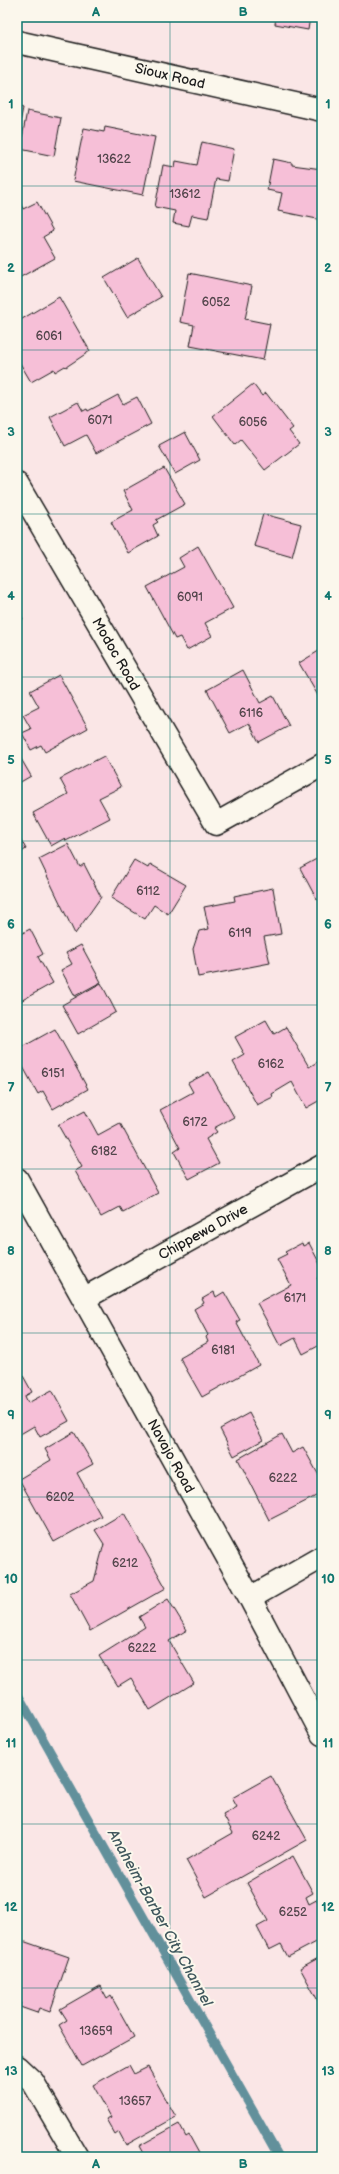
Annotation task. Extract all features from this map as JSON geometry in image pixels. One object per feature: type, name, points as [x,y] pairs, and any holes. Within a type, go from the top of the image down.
[{"type":"street","name":"Sioux Road","points":[[17,42],[322,110]]},
{"type":"street","name":"Modoc Road","points":[[17,484],[216,824],[322,766]]},
{"type":"street","name":"Chippewa Drive","points":[[85,1298],[322,1166]]},
{"type":"street","name":"Navajo Road","points":[[17,1179],[85,1298],[250,1598],[322,1734]]},
{"type":"street","points":[[250,1598],[322,1557]]},
{"type":"street","points":[[17,2066],[33,2082],[77,2157]]},
{"type":"building","points":[[276,17],[310,17],[308,30],[275,24]]},
{"type":"building","points":[[17,106],[23,108],[17,138]]},
{"type":"building","points":[[27,111],[61,118],[54,156],[20,149]]},
{"type":"building","points":[[105,127],[155,137],[143,195],[73,181],[84,128],[104,132]]},
{"type":"building","points":[[202,142],[234,149],[228,181],[216,179],[208,218],[192,215],[189,226],[173,223],[175,211],[155,207],[163,165],[175,167],[176,161],[197,165]]},
{"type":"building","points":[[273,159],[292,163],[292,165],[322,169],[322,220],[278,211],[282,193],[267,190]]},
{"type":"building","points":[[19,200],[23,209],[37,202],[53,231],[43,237],[55,258],[17,279],[17,201]]},
{"type":"building","points":[[138,258],[161,297],[127,317],[104,278]]},
{"type":"building","points":[[189,273],[252,286],[245,319],[270,324],[263,360],[190,346],[194,325],[180,322]]},
{"type":"building","points":[[59,297],[90,351],[66,367],[65,366],[55,372],[54,369],[31,382],[17,358],[17,322]]},
{"type":"building","points":[[253,384],[262,396],[266,393],[293,428],[289,431],[299,444],[265,470],[241,440],[235,445],[213,416]]},
{"type":"building","points":[[118,395],[123,404],[137,397],[151,424],[96,453],[86,435],[65,446],[50,417],[78,402],[83,411],[87,409],[88,411]]},
{"type":"building","points":[[185,432],[200,460],[175,474],[159,446]]},
{"type":"building","points":[[164,468],[185,504],[156,520],[158,522],[153,525],[158,536],[128,553],[111,522],[133,510],[123,491]]},
{"type":"building","points":[[263,514],[301,524],[292,557],[254,546]]},
{"type":"building","points":[[198,546],[233,608],[205,623],[212,636],[187,650],[180,637],[175,639],[147,587],[184,567],[179,558]]},
{"type":"building","points":[[17,608],[23,619],[17,623]]},
{"type":"building","points":[[322,649],[322,698],[320,699],[299,663]]},
{"type":"building","points":[[243,670],[260,703],[273,696],[289,726],[259,742],[249,723],[230,733],[207,690]]},
{"type":"building","points":[[59,675],[88,728],[45,752],[41,745],[31,750],[22,733],[31,729],[23,715],[39,707],[30,691]]},
{"type":"building","points":[[17,752],[31,776],[17,784]]},
{"type":"building","points":[[104,756],[121,787],[99,798],[110,818],[66,841],[65,838],[51,846],[33,813],[68,794],[60,779]]},
{"type":"building","points":[[17,833],[26,849],[17,855]]},
{"type":"building","points":[[68,844],[80,867],[84,864],[101,897],[75,934],[39,859]]},
{"type":"building","points":[[322,856],[322,897],[317,900],[300,868]]},
{"type":"building","points":[[134,860],[148,868],[150,864],[186,885],[168,914],[154,905],[145,919],[111,898]]},
{"type":"building","points":[[273,888],[281,934],[264,937],[270,963],[198,977],[193,949],[199,931],[209,929],[204,907],[235,901],[234,896]]},
{"type":"building","points":[[30,929],[43,954],[38,957],[53,983],[17,1003],[17,936]]},
{"type":"building","points":[[81,945],[101,982],[75,996],[61,970],[72,964],[66,953]]},
{"type":"building","points":[[101,983],[116,1012],[78,1034],[62,1005]]},
{"type":"building","points":[[266,1020],[274,1034],[286,1027],[309,1067],[319,1061],[322,1067],[322,1099],[306,1108],[292,1082],[272,1094],[273,1097],[257,1105],[233,1062],[245,1055],[235,1037]]},
{"type":"building","points":[[55,1029],[88,1089],[53,1109],[43,1091],[38,1094],[17,1056],[17,1050]]},
{"type":"building","points":[[209,1072],[234,1117],[214,1128],[217,1132],[206,1139],[219,1163],[189,1179],[174,1152],[180,1148],[160,1110],[193,1092],[188,1083]]},
{"type":"building","points":[[85,1111],[98,1135],[120,1123],[158,1193],[123,1212],[120,1207],[101,1217],[75,1171],[82,1167],[58,1125]]},
{"type":"building","points":[[302,1243],[303,1246],[309,1243],[322,1268],[322,1275],[317,1278],[322,1286],[322,1344],[303,1354],[295,1338],[280,1346],[257,1303],[291,1285],[277,1259],[287,1254],[285,1252]]},
{"type":"building","points":[[214,1292],[216,1297],[224,1292],[240,1320],[236,1322],[259,1365],[202,1397],[180,1358],[208,1342],[206,1337],[208,1335],[194,1309],[204,1303],[202,1299]]},
{"type":"building","points":[[17,1365],[32,1392],[25,1396],[28,1403],[52,1390],[69,1421],[40,1437],[34,1426],[17,1436]]},
{"type":"building","points":[[249,1413],[263,1440],[234,1456],[220,1429]]},
{"type":"building","points":[[74,1432],[93,1464],[77,1473],[101,1516],[54,1542],[19,1479],[51,1460],[45,1449]]},
{"type":"building","points":[[282,1434],[292,1453],[303,1447],[322,1481],[322,1493],[269,1520],[238,1459]]},
{"type":"building","points":[[124,1513],[166,1588],[90,1631],[70,1594],[94,1581],[104,1544],[95,1530]]},
{"type":"building","points":[[168,1599],[187,1630],[169,1641],[194,1683],[150,1710],[131,1678],[118,1686],[99,1656],[145,1627],[139,1617]]},
{"type":"building","points":[[271,1776],[307,1840],[206,1897],[186,1860],[233,1833],[223,1815],[237,1807],[232,1798]]},
{"type":"building","points":[[293,1856],[313,1893],[306,1897],[309,1904],[322,1897],[322,1939],[288,1957],[281,1944],[269,1950],[257,1927],[268,1921],[247,1883]]},
{"type":"building","points":[[17,1939],[69,1957],[50,2012],[39,2008],[37,2013],[20,2007],[21,2002],[17,2000]]},
{"type":"building","points":[[322,1956],[322,2008],[300,1968]]},
{"type":"building","points":[[100,1986],[107,1999],[111,1996],[134,2037],[82,2066],[59,2025],[67,2020],[60,2009]]},
{"type":"building","points":[[129,2065],[134,2074],[148,2067],[176,2117],[126,2145],[119,2132],[115,2135],[106,2119],[111,2117],[93,2085]]},
{"type":"building","points":[[179,2124],[186,2137],[189,2135],[201,2157],[145,2157],[139,2146]]},
{"type":"waterway","name":"Anaheim-Barber City Channel","points":[[17,1693],[279,2157]]}]
